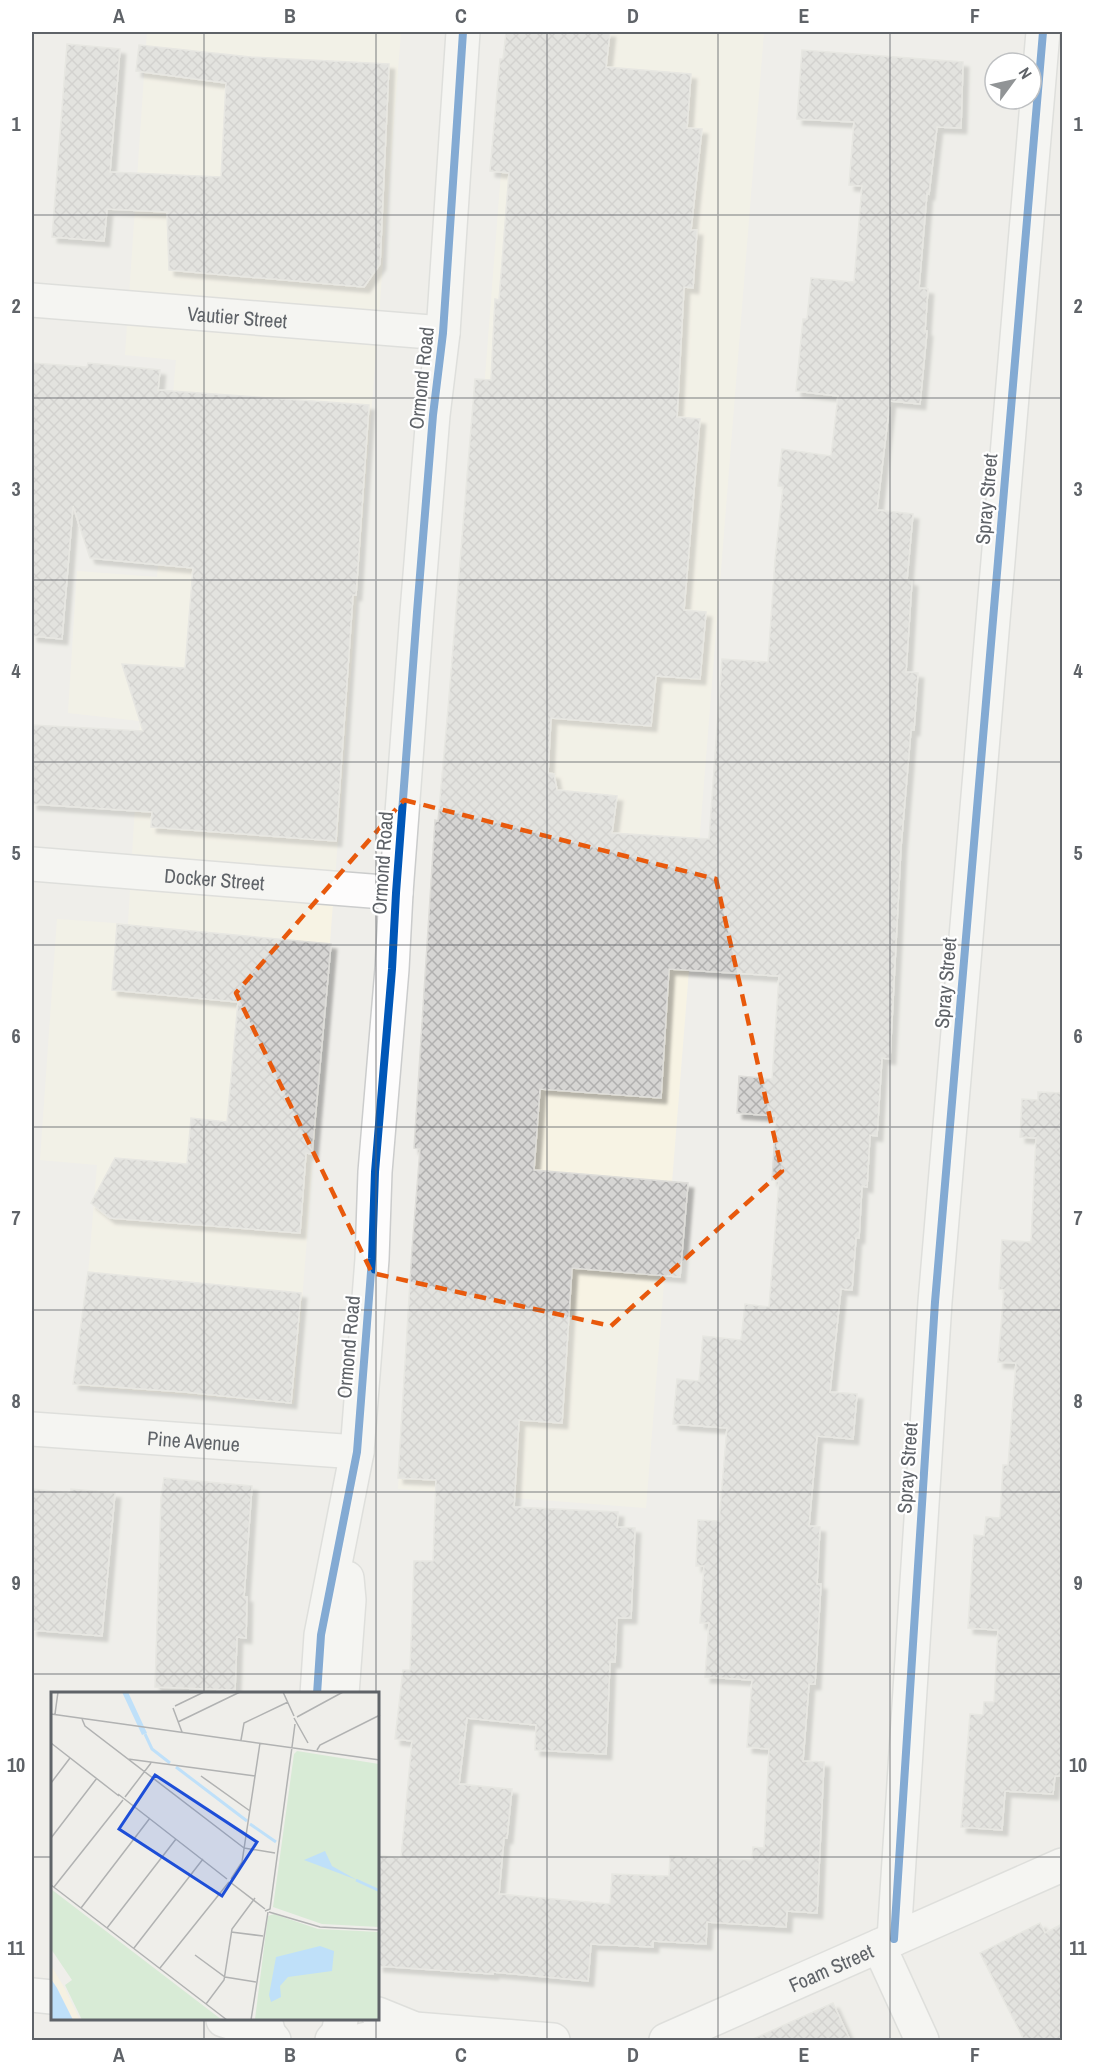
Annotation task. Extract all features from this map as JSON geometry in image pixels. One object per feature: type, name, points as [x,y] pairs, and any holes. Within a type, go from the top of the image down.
[{"type":"street","name":"Ormond Road","points":[[317,1692],[321,1635],[357,1452],[372,1259],[375,1172],[433,415],[443,333],[463,32]]},
{"type":"street","name":"Spray Street","points":[[922,2040],[887,1942],[934,1302],[1042,32]]},
{"type":"street","name":"Vautier Street","points":[[32,300],[443,333]]},
{"type":"street","name":"Docker Street","points":[[32,864],[396,893]]},
{"type":"street","name":"Pine Avenue","points":[[32,1429],[357,1452]]},
{"type":"street","name":"Ormond Road","points":[[342,1692],[349,1600],[343,1525]]},
{"type":"street","name":"Foam Street","points":[[666,2040],[1062,1865]]},
{"type":"street","points":[[32,1995],[51,1997]]},
{"type":"street","points":[[380,2015],[415,2029]]},
{"type":"street","points":[[231,2021],[269,2031]]},
{"type":"street","points":[[332,2040],[338,2033],[341,2021]]},
{"type":"street","points":[[363,2040],[415,2029],[553,2040]]},
{"type":"highlighted area","points":[[404,800],[716,879],[782,1171],[611,1326],[372,1273],[236,993]]},
{"type":"shaded area","points":[[147,32],[401,32],[294,1404],[79,1386],[97,1165],[40,1160],[57,919],[128,924],[140,721],[68,713],[77,571],[157,577],[176,360],[125,355]]},
{"type":"shaded area","points":[[512,32],[764,32],[646,1508],[398,1489]]},
{"type":"building","points":[[506,32],[610,32],[606,67],[691,74],[687,128],[702,129],[691,230],[697,230],[693,288],[684,287],[677,417],[700,419],[684,610],[706,612],[700,679],[656,676],[651,726],[551,718],[548,773],[554,774],[557,790],[617,796],[612,833],[709,839],[722,659],[768,662],[783,487],[778,486],[782,449],[831,456],[838,396],[796,391],[803,319],[807,319],[811,278],[854,282],[862,186],[849,185],[854,122],[797,119],[802,50],[963,62],[961,128],[937,127],[929,194],[927,193],[919,288],[928,289],[925,331],[927,331],[920,404],[890,401],[877,510],[913,514],[907,580],[912,581],[906,672],[918,673],[901,847],[890,1059],[882,1058],[877,1136],[870,1135],[867,1187],[862,1186],[859,1238],[856,1238],[852,1290],[841,1289],[830,1392],[857,1394],[853,1439],[817,1436],[809,1526],[820,1527],[817,1584],[821,1584],[815,1684],[809,1684],[803,1761],[824,1762],[817,1913],[787,1911],[786,1927],[707,1922],[706,1944],[653,1941],[653,1947],[591,1944],[588,1981],[493,1972],[493,1974],[380,1966],[380,1855],[401,1858],[412,1741],[395,1739],[403,1670],[410,1670],[414,1561],[433,1561],[436,1480],[398,1478],[420,1149],[414,1148],[435,820],[438,821],[475,379],[491,380],[495,299],[499,300],[509,173],[490,171],[500,59],[503,59]],"holes":[[[669,969],[779,976],[772,1079],[739,1076],[737,1113],[776,1116],[772,1180],[779,1181],[769,1307],[745,1304],[741,1340],[703,1336],[699,1381],[677,1379],[673,1424],[727,1428],[719,1521],[698,1520],[696,1566],[704,1566],[700,1623],[709,1623],[705,1677],[752,1680],[747,1747],[769,1749],[764,1848],[753,1847],[752,1860],[670,1856],[669,1876],[612,1874],[610,1904],[499,1894],[504,1838],[507,1838],[512,1789],[459,1784],[467,1718],[536,1725],[535,1750],[606,1754],[610,1662],[615,1662],[617,1618],[631,1618],[635,1528],[617,1527],[618,1512],[514,1507],[519,1420],[562,1423],[572,1268],[680,1277],[688,1183],[534,1170],[540,1089],[661,1098]]]},
{"type":"building","points":[[67,44],[120,49],[110,172],[221,177],[226,83],[136,71],[139,45],[251,57],[389,64],[380,264],[364,287],[169,270],[167,212],[107,209],[104,241],[52,237]]},
{"type":"building","points":[[32,363],[87,367],[88,363],[160,370],[158,390],[369,405],[336,841],[151,827],[152,812],[32,804],[32,725],[143,731],[122,664],[185,668],[193,568],[90,558],[73,506],[62,639],[32,636]]},
{"type":"building","points":[[117,924],[331,944],[312,1154],[306,1153],[300,1233],[110,1218],[91,1203],[115,1158],[187,1164],[191,1118],[227,1122],[238,1002],[112,990]]},
{"type":"building","points":[[1038,1092],[1062,1093],[1062,1776],[1055,1776],[1053,1794],[1005,1791],[1002,1830],[961,1827],[970,1714],[983,1715],[984,1702],[994,1702],[998,1630],[968,1628],[974,1535],[984,1536],[986,1517],[1000,1518],[1003,1465],[1008,1465],[1016,1363],[998,1362],[1004,1290],[999,1289],[1002,1240],[1031,1242],[1036,1138],[1020,1137],[1022,1099],[1038,1100]]},
{"type":"building","points":[[88,1272],[301,1293],[291,1403],[73,1384]]},
{"type":"building","points":[[164,1478],[252,1486],[244,1597],[247,1597],[246,1638],[237,1637],[235,1690],[155,1687],[161,1498]]},
{"type":"building","points":[[32,1489],[71,1493],[71,1489],[115,1493],[102,1636],[32,1630]]},
{"type":"building","points":[[1040,1923],[1045,1933],[1062,1924],[1062,2040],[1024,2040],[980,1953]]},
{"type":"building","points":[[833,2003],[850,2040],[751,2040]]},
{"type":"cycle path","points":[[317,1692],[321,1635],[357,1452],[372,1259],[375,1172],[417,612],[433,415],[443,333],[463,32]]},
{"type":"cycle path","points":[[894,1939],[935,1302],[1043,32]]}]
